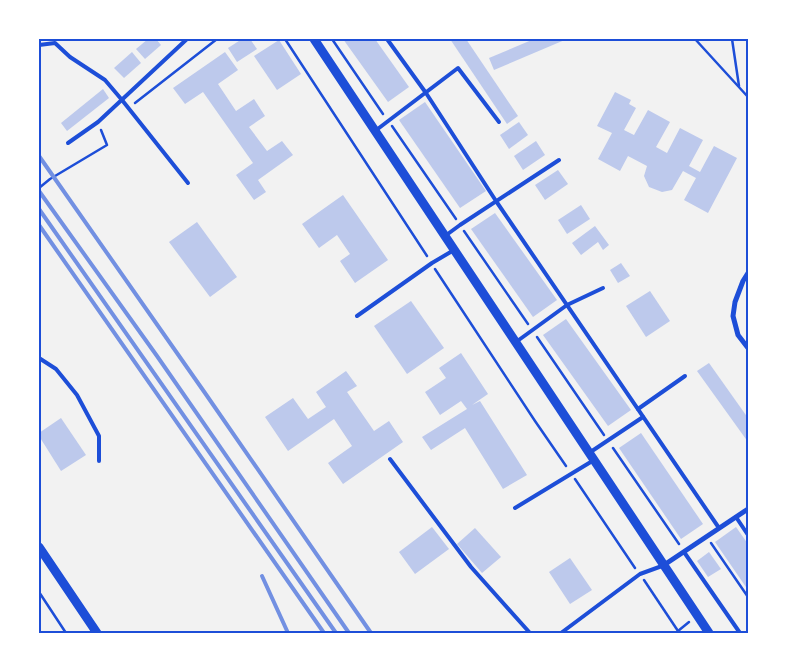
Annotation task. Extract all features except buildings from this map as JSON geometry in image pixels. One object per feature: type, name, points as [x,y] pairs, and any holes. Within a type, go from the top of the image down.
[{"type":"street","points":[[314,39],[709,633]]},
{"type":"street","points":[[748,273],[735,302],[733,316],[738,335],[748,348]]},
{"type":"street","points":[[664,565],[748,509]]},
{"type":"street","points":[[39,547],[97,633]]},
{"type":"lane","points":[[68,143],[98,122],[187,39]]},
{"type":"lane","points":[[387,39],[426,93],[496,201],[719,528]]},
{"type":"lane","points":[[39,45],[55,43],[70,57],[105,80],[188,183]]},
{"type":"lane","points":[[376,131],[458,68],[498,122]]},
{"type":"lane","points":[[445,236],[559,160]]},
{"type":"lane","points":[[357,316],[432,263],[454,250]]},
{"type":"lane","points":[[516,342],[567,305],[603,288]]},
{"type":"lane","points":[[39,358],[56,369],[76,395],[99,436],[99,461]]},
{"type":"lane","points":[[638,409],[685,376]]},
{"type":"lane","points":[[516,508],[571,474],[608,440],[644,417]]},
{"type":"lane","points":[[390,458],[471,566],[530,633]]},
{"type":"lane","points":[[736,517],[748,535]]},
{"type":"lane","points":[[684,552],[740,633]]},
{"type":"lane","points":[[561,633],[640,574],[664,565]]},
{"type":"path","points":[[129,108],[216,39]]},
{"type":"path","points":[[285,39],[529,412],[678,631]]},
{"type":"path","points":[[332,39],[684,552]]},
{"type":"path","points":[[695,39],[748,97]]},
{"type":"path","points":[[732,39],[740,87]]},
{"type":"path","points":[[39,188],[50,179],[107,145],[98,122]]},
{"type":"path","points":[[706,537],[748,598]]},
{"type":"path","points":[[39,592],[66,633]]},
{"type":"railway","points":[[39,156],[371,633]]},
{"type":"railway","points":[[39,191],[157,356],[349,633]]},
{"type":"railway","points":[[39,209],[336,633]]},
{"type":"railway","points":[[39,225],[324,633]]},
{"type":"railway","points":[[262,576],[288,633]]}]
